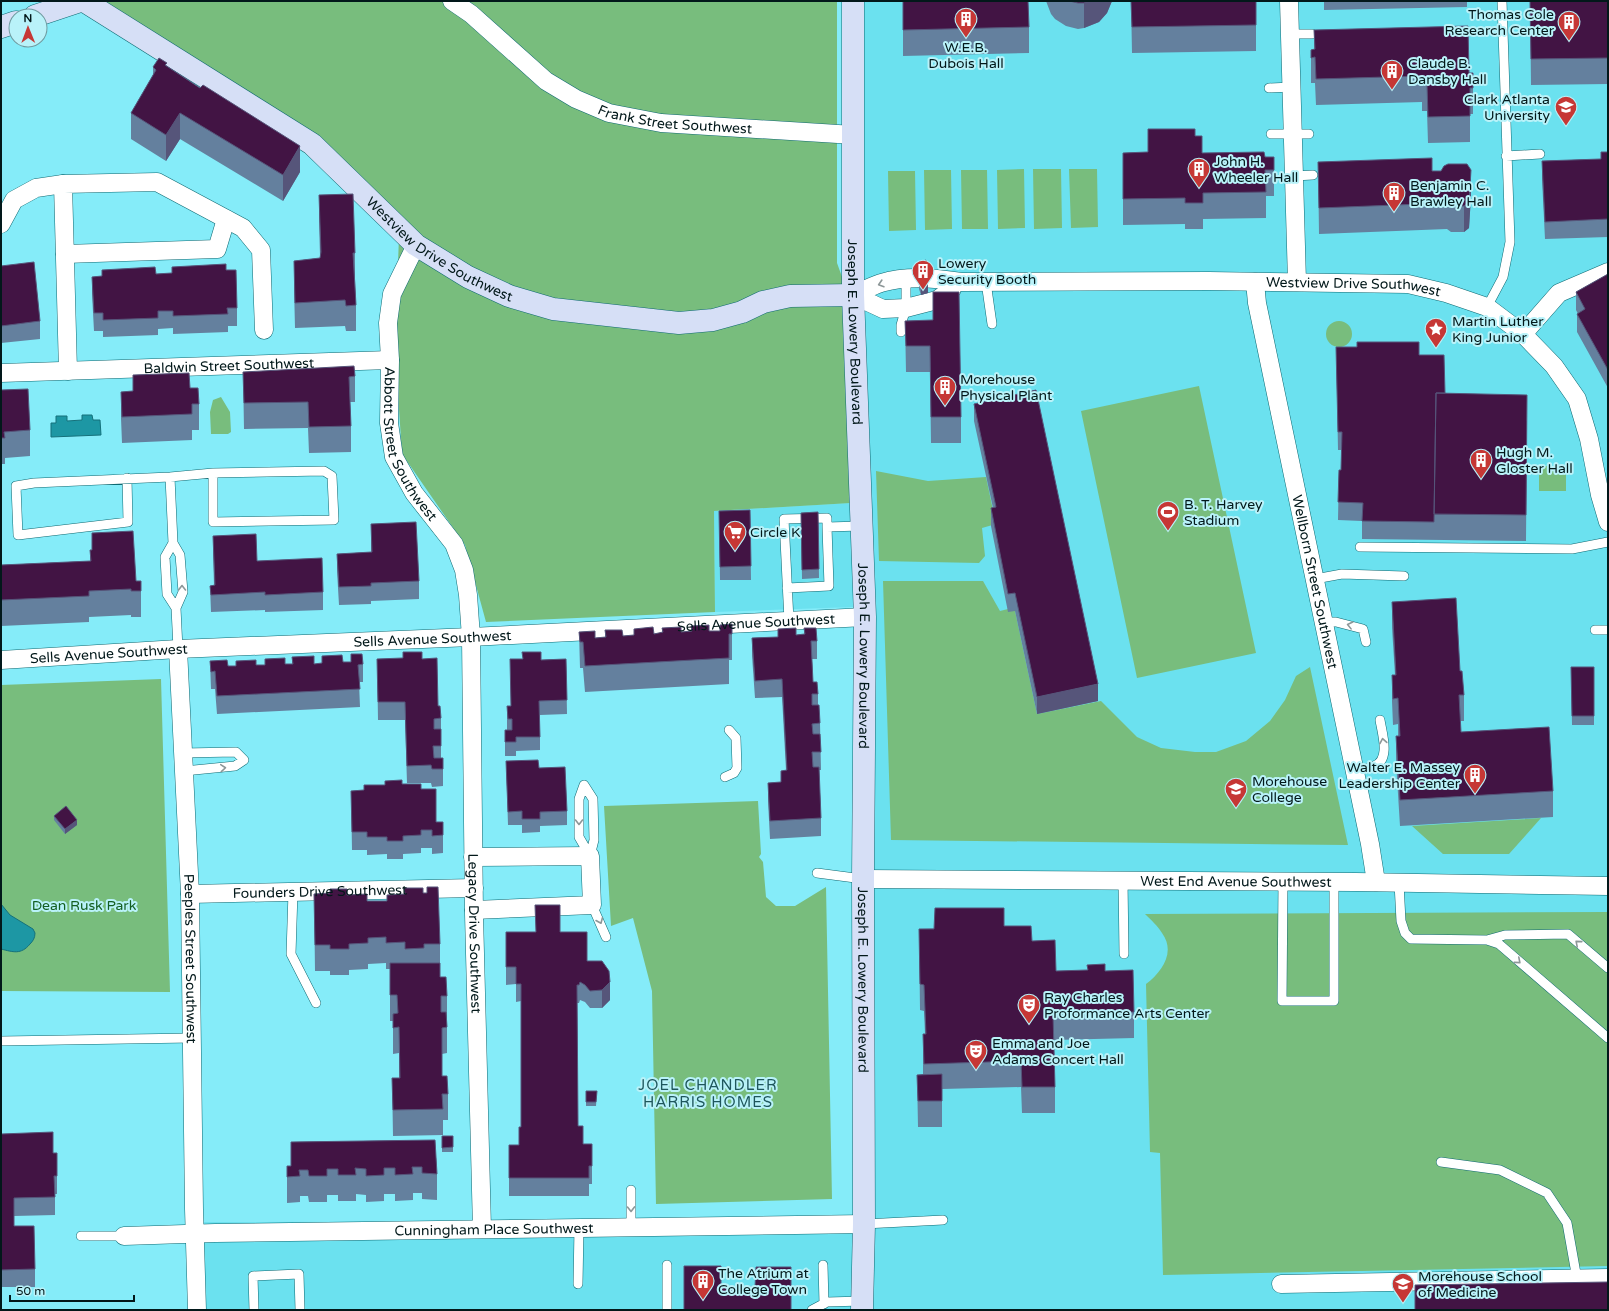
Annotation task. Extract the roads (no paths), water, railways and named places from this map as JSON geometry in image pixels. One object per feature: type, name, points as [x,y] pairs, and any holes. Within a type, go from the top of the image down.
[{"type":"main road","points":[[48,12],[80,1]]},
{"type":"main road","name":"Westview Drive Southwest","points":[[84,1],[312,144],[416,245],[475,280],[509,296],[553,309],[679,323],[713,320],[742,312],[763,302],[790,296],[853,295]]},
{"type":"main road","name":"Joseph E. Lowery Boulevard","points":[[853,1],[853,295],[865,618],[863,879],[863,1306]]},
{"type":"street","name":"Frank Street Southwest","points":[[452,1],[471,14],[546,81],[576,99],[609,113],[661,124],[854,135]]},
{"type":"street","points":[[1288,1],[1292,87],[1301,134],[1294,176],[1297,282]]},
{"type":"street","points":[[1,224],[14,200],[36,188],[63,184],[157,182],[243,228],[261,250],[264,330]]},
{"type":"street","points":[[63,184],[68,371]]},
{"type":"street","points":[[65,254],[217,249],[226,219]]},
{"type":"street","name":"Abbott Street Southwest","points":[[416,245],[392,294],[388,323],[390,360],[389,423],[394,457],[414,493],[454,544],[464,570],[468,595],[471,637]]},
{"type":"street","points":[[1523,334],[1558,293],[1608,272]]},
{"type":"street","name":"Westview Drive Southwest","points":[[853,295],[882,282],[906,279],[937,278],[961,282],[1297,282],[1408,284],[1446,293],[1487,307],[1523,334],[1554,366],[1577,399],[1589,439],[1600,495],[1608,522]]},
{"type":"street","name":"Westview Drive Southwest","points":[[853,295],[883,309],[906,308],[937,300],[961,282]]},
{"type":"street","name":"Wellborn Street Southwest","points":[[1256,282],[1257,303],[1372,852],[1376,882]]},
{"type":"street","name":"Baldwin Street Southwest","points":[[1,373],[390,360]]},
{"type":"street","name":"Sells Avenue Southwest","points":[[1,660],[178,649],[471,637],[865,618]]},
{"type":"street","name":"Legacy Drive Southwest","points":[[471,637],[473,857],[482,1229]]},
{"type":"street","name":"Peeples Street Southwest","points":[[178,649],[190,894],[194,1234],[197,1310]]},
{"type":"street","points":[[473,857],[590,856],[592,905],[474,910]]},
{"type":"street","name":"West End Avenue Southwest","points":[[863,879],[1376,882],[1608,886]]},
{"type":"street","name":"Founders Drive Southwest","points":[[190,894],[474,888]]},
{"type":"street","name":"Cunningham Place Southwest","points":[[124,1236],[864,1224]]},
{"type":"street","points":[[1281,1284],[1608,1278]]},
{"type":"lane","points":[[1487,307],[1503,277],[1510,242],[1502,1]]},
{"type":"lane","points":[[1290,34],[1312,34]]},
{"type":"lane","points":[[1269,88],[1292,87]]},
{"type":"lane","points":[[1271,134],[1301,134]]},
{"type":"lane","points":[[1506,156],[1540,154]]},
{"type":"lane","points":[[1294,176],[1312,175]]},
{"type":"lane","points":[[901,332],[901,324],[906,308],[906,279]]},
{"type":"lane","points":[[986,282],[992,324]]},
{"type":"lane","points":[[127,478],[128,522],[18,535],[16,486],[34,483],[127,478],[170,477],[213,473],[324,471],[332,476],[334,520],[212,522],[213,473]]},
{"type":"lane","name":"Peeples Street Southwest","points":[[170,477],[173,543],[180,555],[183,592],[176,608],[178,649]]},
{"type":"lane","points":[[787,588],[830,586],[827,518],[784,519],[787,588],[789,621]]},
{"type":"lane","points":[[827,527],[861,526]]},
{"type":"lane","points":[[1360,547],[1572,549],[1608,542]]},
{"type":"lane","name":"Peeples Street Southwest","points":[[173,543],[165,557],[167,594],[176,608]]},
{"type":"lane","points":[[1315,579],[1342,574],[1404,576]]},
{"type":"lane","points":[[1324,622],[1336,622],[1363,629],[1366,642]]},
{"type":"lane","points":[[1595,630],[1608,630]]},
{"type":"lane","points":[[1355,771],[1375,766],[1380,761],[1385,751],[1380,720]]},
{"type":"lane","points":[[725,777],[734,773],[737,768],[736,738],[729,730]]},
{"type":"lane","points":[[183,753],[236,752],[244,760],[235,766],[184,771]]},
{"type":"lane","points":[[584,785],[593,799],[594,840],[590,856],[579,837],[579,799],[584,785]]},
{"type":"lane","points":[[817,873],[863,879]]},
{"type":"lane","points":[[1124,880],[1124,954]]},
{"type":"lane","points":[[1283,882],[1282,1001],[1334,1001],[1334,882]]},
{"type":"lane","points":[[1399,883],[1401,921],[1405,933],[1412,939],[1486,940],[1505,935],[1568,934],[1608,968]]},
{"type":"lane","points":[[293,892],[291,954],[316,1003]]},
{"type":"lane","points":[[592,905],[606,937]]},
{"type":"lane","points":[[1486,940],[1499,944],[1608,1038]]},
{"type":"lane","points":[[1,1041],[192,1038]]},
{"type":"lane","points":[[1441,1162],[1500,1170],[1547,1193],[1567,1223],[1577,1279]]},
{"type":"lane","points":[[631,1190],[631,1227]]},
{"type":"lane","points":[[864,1224],[943,1220]]},
{"type":"lane","points":[[578,1284],[579,1228]]},
{"type":"lane","points":[[81,1236],[124,1236]]},
{"type":"lane","points":[[667,1265],[667,1310]]},
{"type":"lane","points":[[823,1265],[824,1304]]},
{"type":"lane","points":[[254,1310],[253,1276],[299,1274],[300,1310]]},
{"type":"lane","points":[[812,1310],[827,1302],[863,1306]]},
{"type":"place","name":"W.E.B. Dubois Hall","points":[[966,38]]},
{"type":"place","name":"Thomas Cole Research Center","points":[[1569,42]]},
{"type":"place","name":"Claude B. Dansby Hall","points":[[1392,90]]},
{"type":"place","name":"Clark Atlanta University","points":[[1566,126]]},
{"type":"place","name":"John H. Wheeler Hall","points":[[1199,188]]},
{"type":"place","name":"Benjamin C. Brawley Hall","points":[[1394,212]]},
{"type":"place","name":"Lowery Security Booth","points":[[923,290]]},
{"type":"place","name":"Martin Luther King Junior","points":[[1436,348]]},
{"type":"place","name":"Morehouse Physical Plant","points":[[945,406]]},
{"type":"place","name":"Hugh M. Gloster Hall","points":[[1481,480]]},
{"type":"place","name":"B. T. Harvey Stadium","points":[[1168,532]]},
{"type":"place","name":"Circle K","points":[[735,552]]},
{"type":"place","name":"Walter E. Massey Leadership Center","points":[[1475,794]]},
{"type":"place","name":"Morehouse College","points":[[1236,808]]},
{"type":"place","name":"Ray Charles Proformance Arts Center","points":[[1029,1024]]},
{"type":"place","name":"Emma and Joe Adams Concert Hall","points":[[976,1070]]},
{"type":"place","name":"The Atrium at College Town","points":[[703,1300]]},
{"type":"place","name":"Morehouse School of Medicine","points":[[1403,1304]]},
{"type":"district","name":"JOEL CHANDLER HARRIS HOMES","points":[[708,1094]]},
{"type":"park label","name":"Dean Rusk Park","points":[[84,905]]}]
